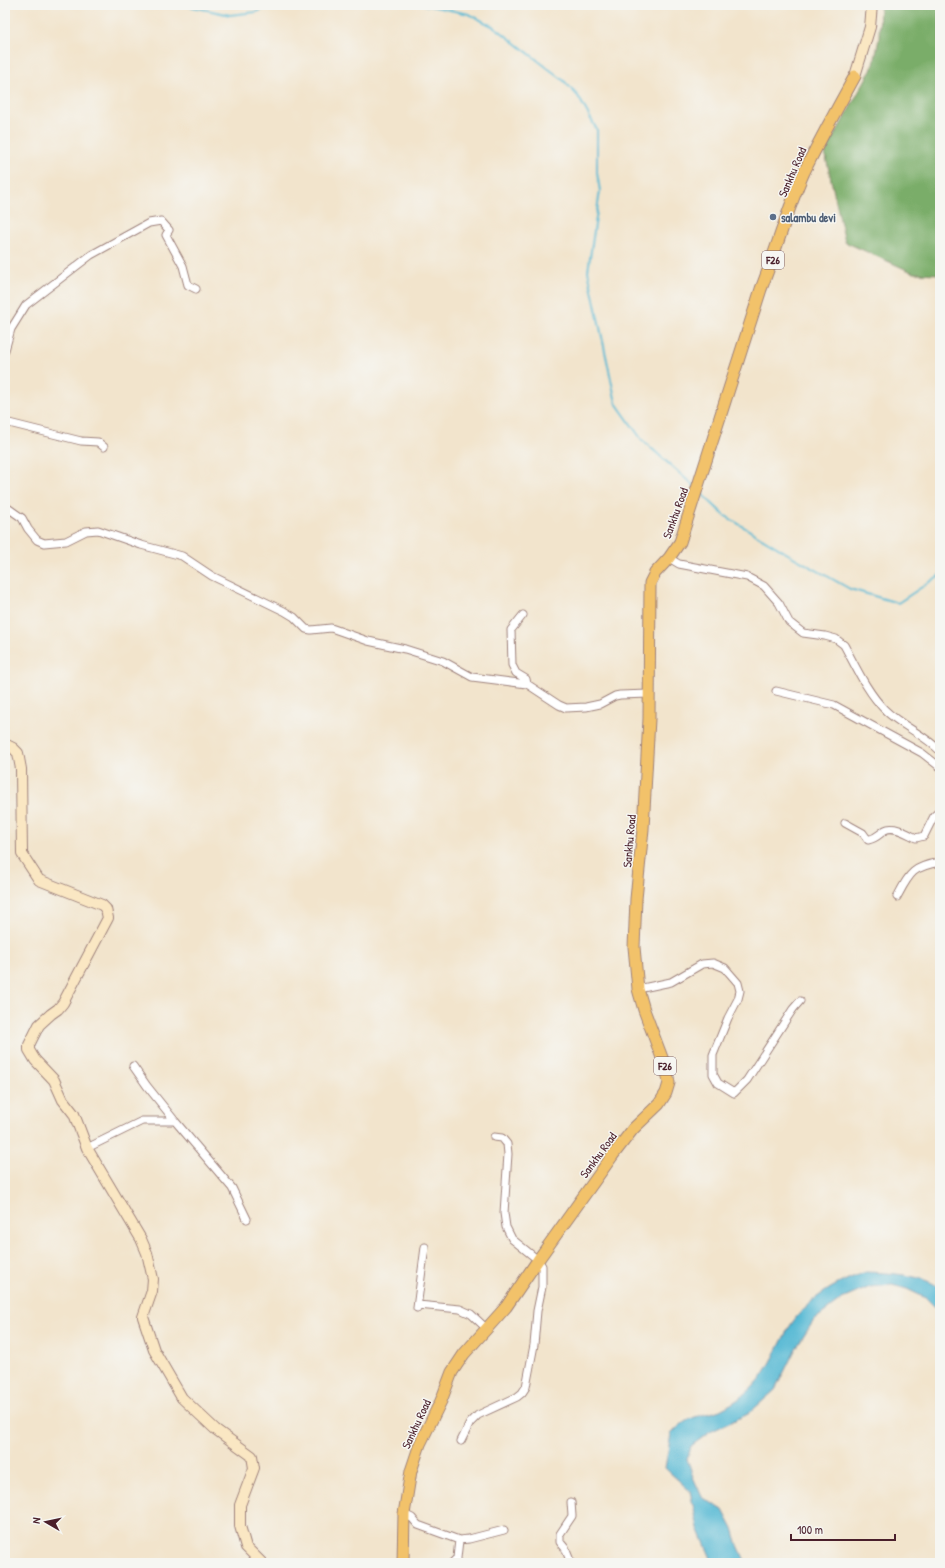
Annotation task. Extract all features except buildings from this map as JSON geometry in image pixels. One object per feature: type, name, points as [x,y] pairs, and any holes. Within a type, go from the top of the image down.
[{"type":"main road","name":"Sankhu Road","points":[[403,1563],[404,1514],[408,1484],[416,1455],[441,1401],[452,1372],[464,1354],[506,1307],[613,1155],[633,1129],[659,1104],[666,1093],[669,1083],[667,1072],[644,1010],[638,989],[634,929],[643,829],[649,694],[650,583],[655,573],[669,558],[680,542],[761,289],[785,222],[804,173],[855,76]]},
{"type":"street","name":"F26","points":[[855,76],[870,27],[872,5]]},
{"type":"street","points":[[5,350],[11,329],[26,305],[91,255],[149,223],[160,221],[169,230],[166,235],[183,266],[188,285],[196,289]]},
{"type":"street","points":[[5,422],[81,441],[98,442],[104,447]]},
{"type":"street","points":[[5,506],[22,518],[28,529],[38,540],[44,543],[66,541],[86,531],[98,530],[141,545],[182,556],[212,576],[284,611],[294,617],[306,629],[331,628],[368,641],[405,649],[444,661],[472,677],[527,684],[559,705],[574,709],[600,704],[615,696],[649,694]]},
{"type":"street","points":[[669,558],[679,564],[747,577],[764,586],[779,603],[789,622],[803,633],[826,636],[836,639],[844,645],[872,695],[886,711],[923,736],[940,751]]},
{"type":"street","points":[[523,615],[511,630],[512,665],[514,670],[526,679],[527,684]]},
{"type":"street","points":[[776,691],[834,705],[922,753],[940,767]]},
{"type":"street","points":[[5,744],[13,748],[18,753],[21,769],[22,854],[39,880],[102,905],[106,909],[108,918],[63,1003],[39,1025],[29,1045],[29,1050],[35,1060],[54,1080],[63,1100],[74,1114],[87,1148],[141,1239],[147,1253],[153,1279],[152,1290],[143,1318],[154,1350],[182,1398],[215,1429],[252,1456],[254,1468],[240,1505],[240,1526],[246,1547],[262,1563]]},
{"type":"street","points":[[845,823],[863,833],[868,840],[875,839],[889,829],[894,829],[919,838],[924,836],[934,816],[940,812]]},
{"type":"street","points":[[897,897],[908,876],[917,868],[940,862]]},
{"type":"street","points":[[638,989],[671,982],[702,964],[713,963],[725,968],[738,983],[740,991],[738,999],[728,1018],[713,1055],[713,1074],[718,1083],[734,1093],[746,1080],[793,1009],[800,1002]]},
{"type":"street","points":[[133,1066],[175,1121],[232,1188],[247,1219]]},
{"type":"street","points":[[87,1148],[142,1121],[175,1121]]},
{"type":"street","points":[[461,1441],[470,1423],[478,1415],[517,1397],[526,1387],[534,1345],[537,1311],[542,1287],[542,1266],[538,1260],[512,1239],[506,1227],[504,1213],[508,1154],[507,1144],[502,1138],[494,1137]]},
{"type":"street","points":[[425,1247],[417,1307],[460,1309],[466,1311],[487,1329]]},
{"type":"street","points":[[571,1502],[572,1516],[560,1534],[560,1542],[565,1548],[571,1563]]},
{"type":"street","points":[[404,1514],[412,1518],[418,1526],[459,1540],[504,1530]]},
{"type":"street","points":[[452,1563],[457,1558],[459,1540]]},
{"type":"green space","points":[[880,5],[940,5],[940,274],[914,273],[845,242],[825,153],[874,64],[879,38]]},
{"type":"water","points":[[866,1272],[904,1275],[933,1283],[940,1288],[940,1312],[926,1298],[907,1289],[892,1285],[870,1287],[842,1299],[814,1320],[795,1350],[775,1390],[748,1414],[710,1432],[691,1446],[687,1459],[702,1497],[723,1510],[734,1531],[737,1543],[746,1563],[713,1563],[698,1528],[690,1491],[665,1468],[671,1434],[681,1424],[688,1420],[720,1410],[745,1394],[764,1373],[787,1331],[802,1311],[821,1294],[854,1276]]},
{"type":"waterway","points":[[184,5],[230,15],[256,12],[275,5]]},
{"type":"waterway","points":[[425,5],[469,14],[496,28],[563,80],[578,96],[597,130],[597,173],[600,191],[588,271],[616,403],[642,440],[694,486]]},
{"type":"waterway","points":[[700,492],[724,515],[788,554],[850,589],[898,603],[940,575]]},
{"type":"place","name":"salambu devi","points":[[773,217]]}]
